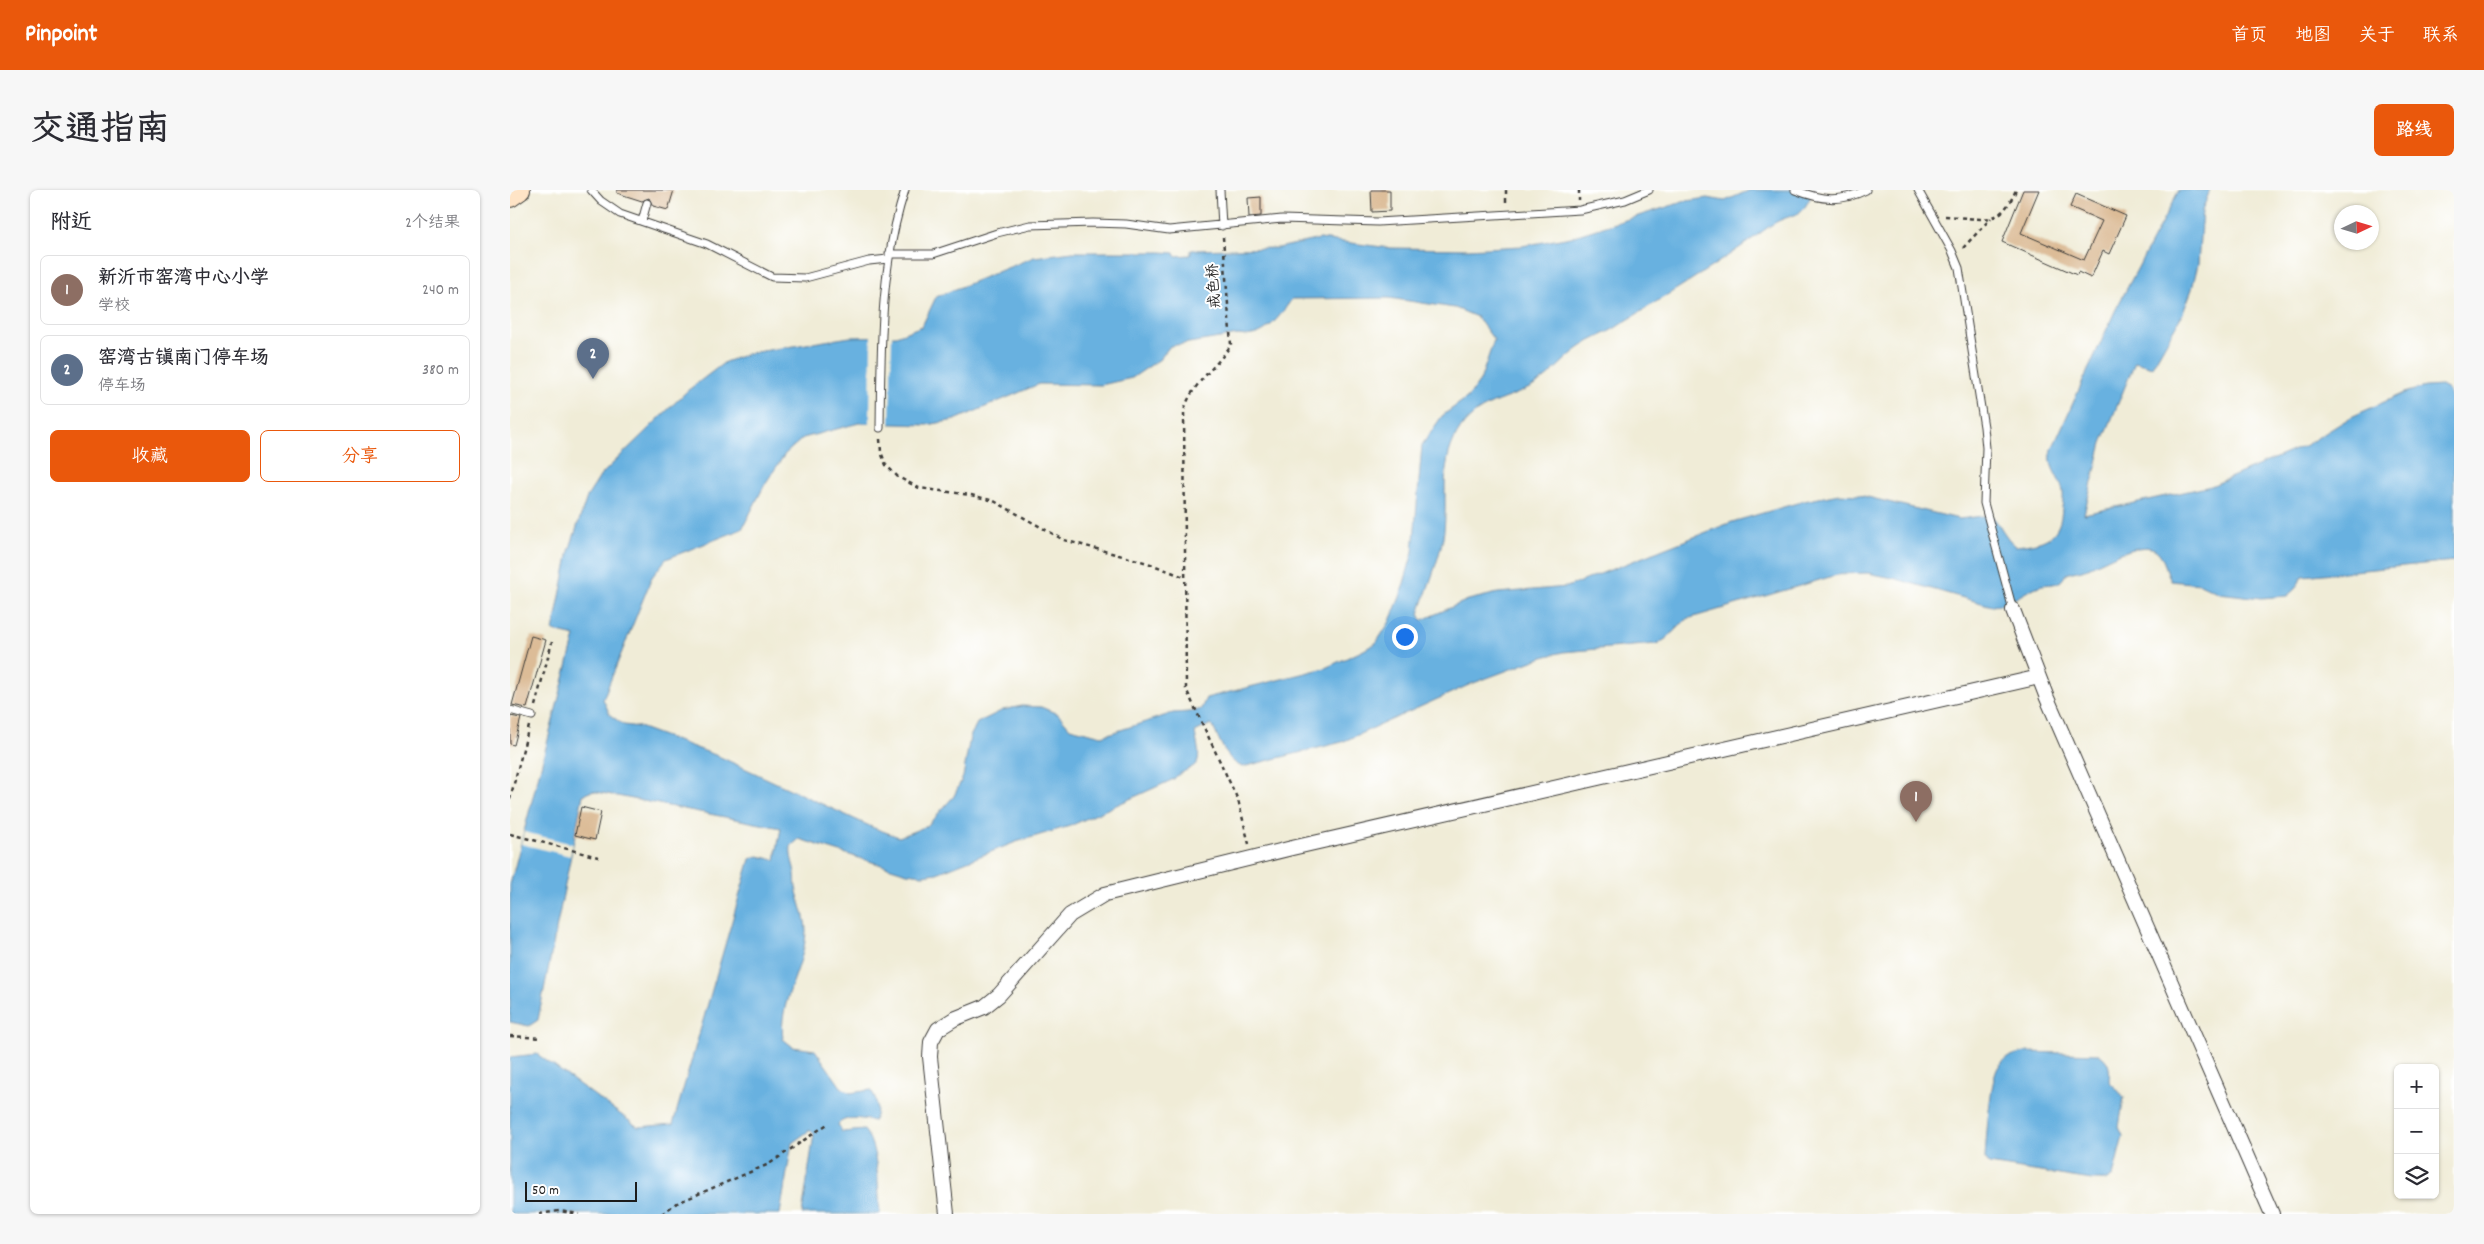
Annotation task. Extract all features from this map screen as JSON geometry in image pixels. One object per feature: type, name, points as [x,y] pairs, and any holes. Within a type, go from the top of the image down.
[{"type":"street","points":[[510,197],[520,190]]},
{"type":"street","points":[[2013,610],[2039,676],[2209,1074],[2272,1214]]},
{"type":"street","points":[[946,1214],[930,1057],[931,1042],[938,1029],[954,1019],[984,1007],[999,995],[1070,915],[1085,904],[1105,894],[1251,858],[2039,676]]},
{"type":"lane","points":[[591,190],[609,208],[707,244],[772,277],[805,278],[889,257],[933,254],[997,233],[1030,225],[1093,223],[1169,230],[1282,219],[1378,222],[1580,210],[1616,203],[1649,190]]},
{"type":"lane","points":[[880,428],[881,331],[889,257],[905,190]]},
{"type":"lane","points":[[1220,190],[1222,226]]},
{"type":"lane","points":[[1795,190],[1815,198],[1836,199],[1856,195],[1866,190]]},
{"type":"lane","points":[[1918,190],[1959,268],[1984,427],[1986,448],[1984,503],[2013,610]]},
{"type":"lane","points":[[642,221],[648,203]]},
{"type":"lane","points":[[510,710],[532,716]]},
{"type":"path","points":[[1932,215],[1991,218],[2000,215],[2009,208],[2016,190]]},
{"type":"path","points":[[1955,258],[1991,218]]},
{"type":"path","name":"戒色桥","points":[[1184,577],[1184,411],[1188,397],[1231,345],[1222,226]]},
{"type":"path","points":[[880,428],[881,452],[886,465],[898,477],[919,488],[971,495],[994,501],[1064,540],[1148,563],[1184,577],[1186,689],[1238,800],[1247,829],[1251,858]]},
{"type":"path","points":[[510,834],[602,858]]},
{"type":"path","points":[[510,1036],[540,1038]]},
{"type":"path","points":[[663,1214],[675,1204],[769,1164],[829,1122]]},
{"type":"path","points":[[539,1214],[559,1211],[579,1214]]},
{"type":"water","points":[[1750,190],[1813,190],[1805,207],[1800,212],[1775,223],[1692,280],[1615,328],[1582,346],[1535,385],[1482,408],[1465,423],[1457,434],[1448,459],[1443,538],[1419,614],[1422,620],[1468,600],[1498,593],[1567,587],[1732,522],[1804,501],[1839,494],[1859,495],[1959,519],[1991,515],[2016,546],[2043,541],[2054,533],[2058,526],[2061,518],[2063,498],[2062,488],[2052,465],[2052,449],[2115,311],[2179,190],[2210,190],[2202,211],[2198,264],[2192,289],[2183,313],[2152,367],[2135,362],[2102,443],[2084,514],[2211,486],[2306,445],[2351,417],[2404,393],[2425,387],[2441,386],[2448,390],[2454,404],[2454,561],[2303,576],[2295,589],[2287,596],[2261,598],[2219,593],[2200,584],[2171,581],[2158,552],[2152,548],[2144,547],[2123,552],[2088,568],[2066,574],[2059,582],[2036,587],[2006,603],[1992,606],[1893,578],[1868,573],[1840,574],[1687,619],[1669,636],[1656,644],[1563,652],[1543,657],[1471,684],[1342,742],[1242,767],[1236,764],[1227,754],[1211,724],[1195,732],[1199,753],[1197,763],[1174,779],[1070,826],[1016,842],[937,873],[923,875],[907,873],[799,839],[791,846],[791,857],[806,932],[801,959],[784,1012],[782,1025],[783,1039],[793,1047],[815,1050],[841,1087],[850,1093],[871,1090],[877,1106],[874,1121],[846,1119],[838,1124],[842,1132],[864,1130],[869,1138],[873,1147],[877,1170],[880,1214],[802,1214],[814,1134],[810,1130],[792,1143],[780,1214],[510,1214],[510,1057],[537,1054],[638,1127],[673,1124],[750,859],[758,856],[775,860],[781,828],[592,791],[583,795],[538,1020],[529,1026],[510,1022],[510,885],[575,636],[553,631],[569,551],[587,497],[601,475],[687,391],[725,362],[750,353],[850,337],[896,336],[922,326],[936,297],[1034,257],[1073,252],[1161,252],[1174,253],[1175,256],[1191,255],[1191,250],[1278,248],[1320,239],[1390,248],[1468,249],[1522,246],[1571,237],[1686,201],[1707,198],[1725,201]],"holes":[[[1389,298],[1455,308],[1477,317],[1494,340],[1480,381],[1468,397],[1442,416],[1422,445],[1413,552],[1400,597],[1389,623],[1376,643],[1362,651],[1325,668],[1206,698],[1201,709],[1173,713],[1102,736],[1070,728],[1058,714],[1041,707],[1022,706],[1003,710],[977,723],[970,737],[963,777],[954,796],[927,826],[899,837],[874,828],[718,756],[639,727],[624,725],[610,715],[603,699],[652,577],[666,559],[742,529],[765,484],[785,454],[803,438],[859,423],[927,425],[955,420],[1039,384],[1101,385],[1132,378],[1160,359],[1170,346],[1238,335],[1247,336],[1263,331],[1276,320],[1292,299]]]},
{"type":"water","points":[[2026,1052],[2099,1054],[2107,1063],[2109,1081],[2124,1097],[2119,1127],[2123,1136],[2113,1176],[2107,1180],[2092,1180],[1989,1164],[1985,1159],[1989,1110],[1996,1072],[1999,1066],[2008,1058]]},
{"type":"pier","points":[[871,334],[892,334],[890,426],[870,426]]},
{"type":"pier","points":[[524,832],[573,844],[570,856],[521,844]]},
{"type":"building","points":[[617,190],[674,190],[668,210],[653,206],[649,198],[642,201],[617,193]]},
{"type":"building","points":[[1371,190],[1390,190],[1390,211],[1372,212]]},
{"type":"building","points":[[2023,190],[2039,190],[2021,233],[2084,260],[2102,221],[2070,207],[2076,194],[2126,216],[2109,254],[2103,251],[2091,278],[2078,272],[2077,275],[2002,242]]},
{"type":"building","points":[[1261,197],[1261,216],[1249,217],[1248,198]]},
{"type":"building","points":[[531,636],[546,640],[527,708],[512,705]]},
{"type":"building","points":[[510,716],[521,718],[514,745],[510,744]]},
{"type":"building","points":[[581,807],[601,812],[595,840],[575,835]]},
{"type":"place","name":"窑湾古镇南门停车场","points":[[593,379]]},
{"type":"place","name":"新沂市窑湾中心小学","points":[[1916,822]]}]
